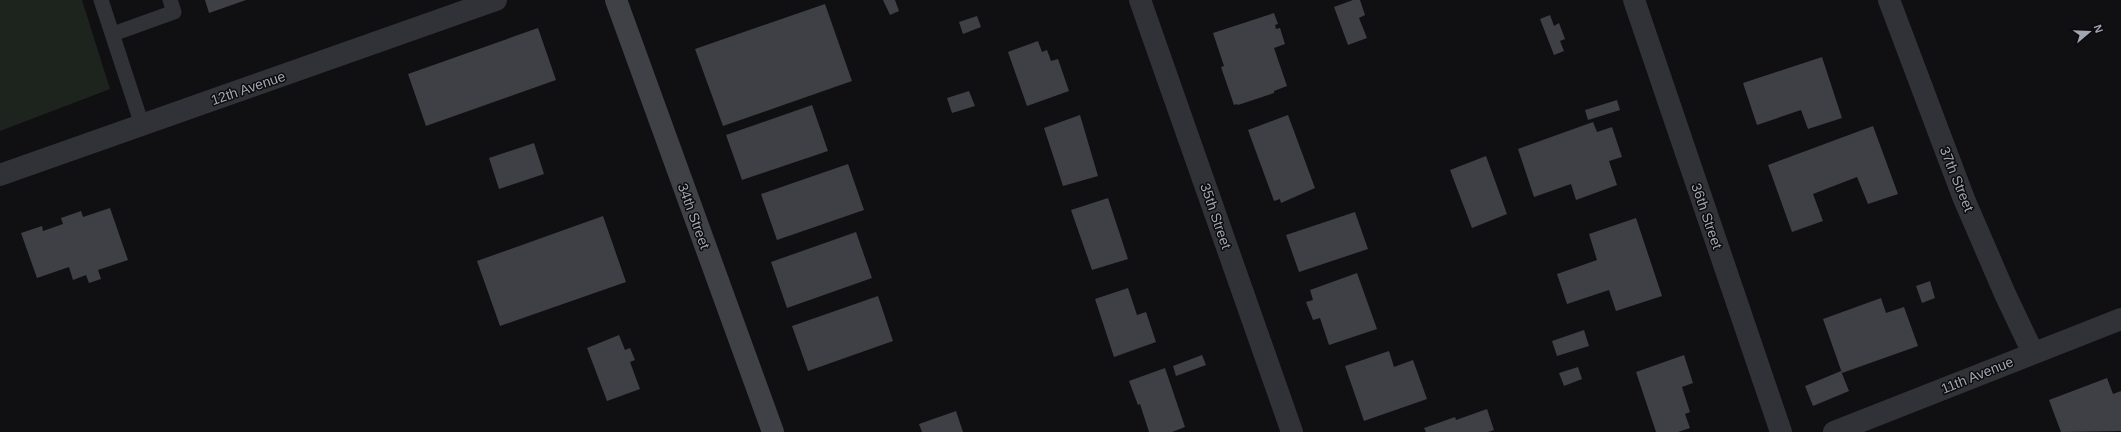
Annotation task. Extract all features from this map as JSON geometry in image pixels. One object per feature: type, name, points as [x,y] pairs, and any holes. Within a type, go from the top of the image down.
[{"type":"street","name":"12th Avenue","points":[[0,175],[496,0]]},
{"type":"street","name":"34th Street","points":[[616,0],[772,432]]},
{"type":"street","name":"35th Street","points":[[1140,0],[1292,432]]},
{"type":"street","name":"36th Street","points":[[1634,0],[1781,432]]},
{"type":"street","name":"37th Street","points":[[1889,0],[1964,199],[2005,294],[2033,353]]},
{"type":"street","name":"11th Avenue","points":[[1834,432],[2121,319]]},
{"type":"lane","points":[[101,0],[142,125]]},
{"type":"lane","points":[[113,34],[174,12],[170,0]]},
{"type":"shaded area","points":[[0,0],[82,0],[110,89],[0,131]]},
{"type":"building","points":[[205,0],[246,0],[209,13]]},
{"type":"building","points":[[883,0],[895,0],[899,11],[890,15]]},
{"type":"building","points":[[1353,0],[1360,0],[1365,15],[1359,18],[1367,38],[1348,45],[1334,7]]},
{"type":"building","points":[[825,4],[852,81],[723,126],[695,49]]},
{"type":"building","points":[[1274,13],[1278,24],[1275,25],[1276,29],[1280,28],[1285,44],[1274,48],[1287,86],[1274,91],[1274,93],[1234,105],[1221,67],[1224,66],[1213,33]]},
{"type":"building","points":[[1550,15],[1554,26],[1559,23],[1565,39],[1560,41],[1564,51],[1554,55],[1540,19]]},
{"type":"building","points":[[977,16],[981,27],[963,34],[959,22]]},
{"type":"building","points":[[538,28],[556,80],[426,126],[408,74]]},
{"type":"building","points":[[1038,41],[1042,52],[1047,50],[1051,61],[1058,59],[1069,91],[1027,106],[1008,52]]},
{"type":"building","points":[[1822,57],[1842,118],[1808,129],[1801,110],[1757,125],[1743,83]]},
{"type":"building","points":[[969,91],[975,106],[952,113],[947,98]]},
{"type":"building","points":[[1617,100],[1620,110],[1588,120],[1585,110]]},
{"type":"building","points":[[812,105],[828,151],[742,180],[726,135]]},
{"type":"building","points":[[1080,115],[1098,176],[1063,186],[1044,128]]},
{"type":"building","points":[[1288,115],[1315,188],[1281,203],[1280,199],[1274,201],[1248,130]]},
{"type":"building","points":[[1593,122],[1597,132],[1612,127],[1622,157],[1609,161],[1617,185],[1576,200],[1571,184],[1534,197],[1518,149]]},
{"type":"building","points":[[1873,126],[1898,194],[1868,204],[1857,177],[1813,194],[1823,221],[1792,232],[1768,165]]},
{"type":"building","points":[[534,143],[544,174],[499,189],[489,158]]},
{"type":"building","points":[[1486,156],[1507,214],[1472,228],[1450,170]]},
{"type":"building","points":[[848,164],[864,210],[777,240],[761,194]]},
{"type":"building","points":[[1108,198],[1128,259],[1092,270],[1071,210]]},
{"type":"building","points":[[110,208],[128,260],[98,270],[101,279],[89,283],[86,275],[73,280],[69,267],[37,278],[21,233],[42,226],[43,231],[63,224],[61,218],[81,211],[83,217]]},
{"type":"building","points":[[1355,212],[1368,249],[1299,272],[1286,235]]},
{"type":"building","points":[[603,216],[626,282],[500,326],[477,261]]},
{"type":"building","points":[[1636,218],[1662,296],[1616,311],[1609,290],[1567,304],[1557,274],[1597,260],[1589,234]]},
{"type":"building","points":[[856,232],[872,278],[787,308],[771,262]]},
{"type":"building","points":[[1357,273],[1377,329],[1329,345],[1320,318],[1313,320],[1306,302],[1313,300],[1310,290]]},
{"type":"building","points":[[1930,281],[1935,298],[1922,303],[1916,286]]},
{"type":"building","points":[[1128,288],[1137,315],[1146,312],[1156,342],[1114,357],[1095,299]]},
{"type":"building","points":[[878,296],[893,341],[808,371],[792,326]]},
{"type":"building","points":[[1881,298],[1886,313],[1904,307],[1918,346],[1842,373],[1823,319]]},
{"type":"building","points":[[1584,330],[1589,346],[1557,356],[1552,341]]},
{"type":"building","points":[[619,335],[625,350],[630,348],[635,360],[630,362],[640,389],[607,401],[587,348]]},
{"type":"building","points":[[1389,351],[1394,367],[1413,360],[1427,399],[1364,421],[1345,366]]},
{"type":"building","points":[[1202,355],[1206,365],[1176,376],[1173,366]]},
{"type":"building","points":[[1684,355],[1693,383],[1682,387],[1690,412],[1685,414],[1690,428],[1678,432],[1656,432],[1636,372]]},
{"type":"building","points":[[1578,367],[1582,379],[1564,386],[1559,373]]},
{"type":"building","points":[[1165,368],[1185,427],[1172,432],[1149,432],[1140,404],[1138,405],[1129,381]]},
{"type":"building","points":[[1841,371],[1849,391],[1813,406],[1805,386]]},
{"type":"building","points":[[2107,378],[2113,394],[2121,391],[2121,431],[2061,432],[2049,400]]},
{"type":"building","points":[[1487,409],[1494,430],[1488,432],[1426,432],[1424,428],[1455,417],[1456,420]]},
{"type":"building","points":[[956,411],[963,432],[922,432],[919,424]]}]
